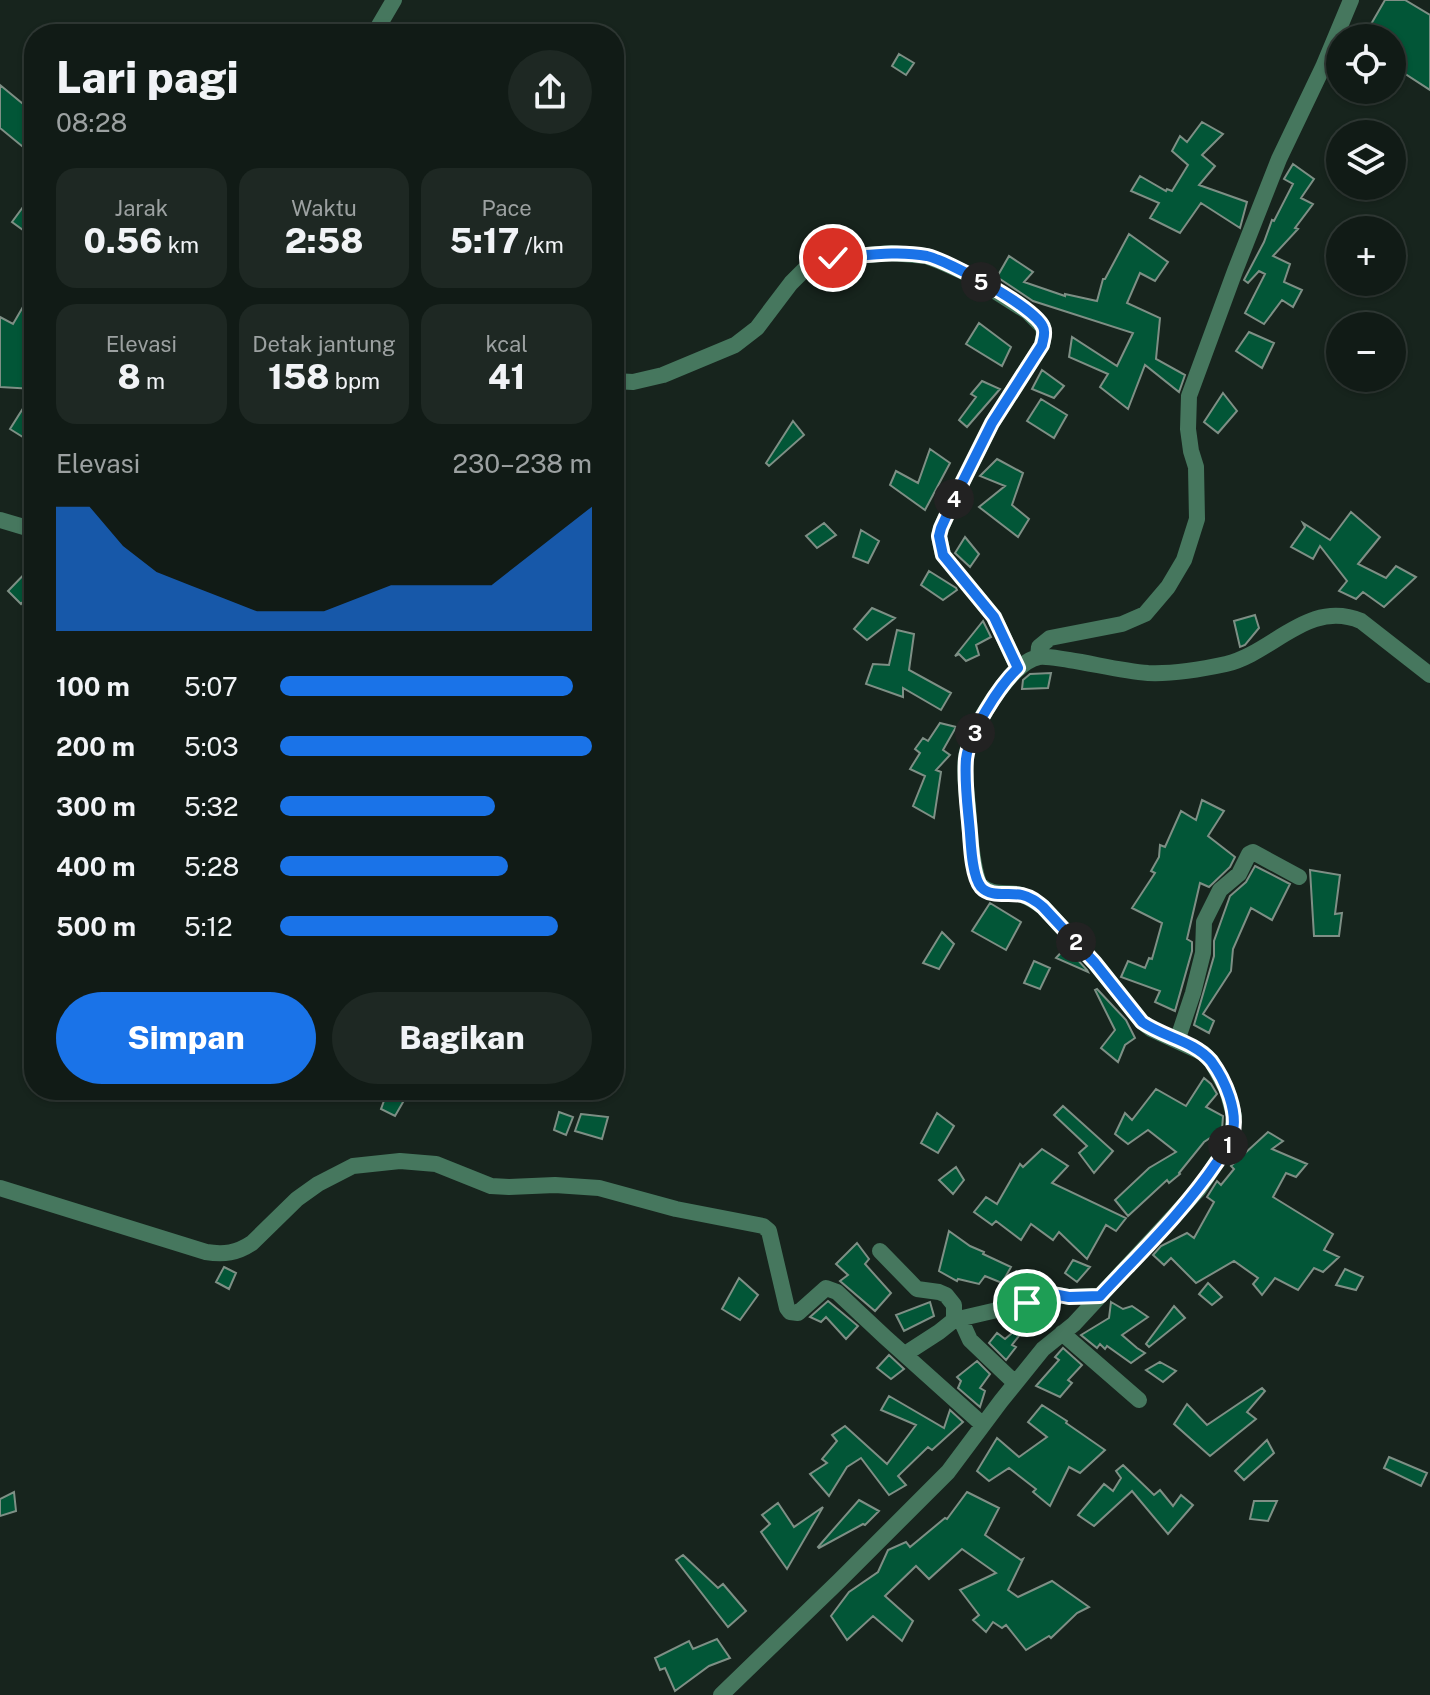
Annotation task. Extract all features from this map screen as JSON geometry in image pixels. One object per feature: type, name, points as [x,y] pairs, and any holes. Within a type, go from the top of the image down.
[{"type":"street","points":[[380,24],[394,0]]},
{"type":"street","points":[[1038,657],[1039,647],[1050,638],[1122,624],[1145,614],[1168,587],[1184,560],[1197,519],[1196,467],[1188,429],[1189,396],[1279,159],[1351,0]]},
{"type":"street","points":[[624,382],[663,375],[735,345],[757,328],[804,270],[833,258],[891,253],[926,256],[968,274],[1028,312],[1043,327],[1042,345],[992,423],[939,536],[943,555],[994,617],[1018,668]]},
{"type":"street","points":[[0,520],[24,527]]},
{"type":"street","points":[[721,1695],[948,1472],[1043,1349],[1074,1324],[1199,1189],[1232,1136],[1234,1116],[1227,1090],[1212,1062],[1203,1053],[1142,1022],[1095,963],[1043,907],[1019,894],[991,893],[979,884],[971,852],[966,757],[980,722],[998,690],[1018,668],[1038,657],[1149,673],[1230,663],[1292,629],[1337,615],[1361,621],[1430,675]]},
{"type":"street","points":[[1177,1041],[1203,953],[1203,923],[1220,890],[1239,874],[1253,852],[1299,877]]},
{"type":"street","points":[[0,1188],[219,1254],[242,1250],[309,1190],[342,1170],[364,1164],[400,1161],[436,1164],[491,1186],[599,1188],[676,1209],[765,1227],[770,1234],[790,1312],[798,1313],[823,1290],[831,1288],[983,1425]]},
{"type":"street","points":[[880,1251],[917,1289],[946,1295],[954,1305],[957,1319],[967,1337],[1015,1383]]},
{"type":"street","points":[[905,1354],[957,1319],[1027,1303],[1048,1293],[1069,1297],[1100,1296]]},
{"type":"street","points":[[1062,1333],[1139,1400]]},
{"type":"building","points":[[1385,0],[1405,0],[1430,15],[1430,90],[1406,74],[1406,24],[1371,24]]},
{"type":"building","points":[[899,54],[914,63],[906,75],[892,66]]},
{"type":"building","points":[[0,85],[24,105],[24,148],[0,128]]},
{"type":"building","points":[[1202,122],[1223,134],[1202,155],[1215,166],[1199,185],[1247,202],[1240,228],[1201,203],[1180,233],[1150,218],[1159,203],[1131,191],[1140,176],[1166,191],[1172,191],[1188,165],[1172,151],[1180,136],[1187,142]]},
{"type":"building","points":[[1293,164],[1314,179],[1301,198],[1313,204],[1295,228],[1298,229],[1273,256],[1290,264],[1284,282],[1302,290],[1293,307],[1282,300],[1264,324],[1245,313],[1265,274],[1259,271],[1248,283],[1244,280],[1293,184],[1284,179]]},
{"type":"building","points":[[24,206],[24,231],[12,222]]},
{"type":"building","points":[[1129,234],[1168,262],[1155,281],[1140,273],[1127,303],[1160,318],[1156,359],[1185,375],[1179,392],[1145,365],[1128,409],[1100,387],[1108,374],[1069,357],[1072,337],[1117,366],[1133,333],[1033,301],[997,277],[1009,256],[1033,272],[1024,282],[1065,296],[1097,301],[1103,279]]},
{"type":"building","points":[[24,305],[24,388],[0,387],[0,317],[13,324]]},
{"type":"building","points":[[979,323],[1011,347],[1002,366],[966,344]]},
{"type":"building","points":[[1249,332],[1274,343],[1262,368],[1236,351]]},
{"type":"building","points":[[1042,370],[1064,386],[1054,398],[1032,389]]},
{"type":"building","points":[[982,381],[1000,389],[967,427],[959,420],[976,397],[971,394]]},
{"type":"building","points":[[1223,393],[1237,411],[1218,433],[1204,422]]},
{"type":"building","points":[[1041,399],[1067,415],[1054,438],[1027,421]]},
{"type":"building","points":[[24,407],[24,438],[10,429]]},
{"type":"building","points":[[793,421],[804,435],[769,466],[766,463]]},
{"type":"building","points":[[930,449],[950,463],[925,510],[890,485],[896,471],[918,483]]},
{"type":"building","points":[[997,459],[1023,473],[1012,505],[1029,519],[1018,537],[979,507],[1005,486],[980,476]]},
{"type":"building","points":[[1351,512],[1380,537],[1358,564],[1386,578],[1396,566],[1416,577],[1384,607],[1363,592],[1356,599],[1339,591],[1347,581],[1320,546],[1313,559],[1291,547],[1305,527],[1303,523],[1330,540]]},
{"type":"building","points":[[824,523],[836,535],[817,548],[806,536]]},
{"type":"building","points":[[861,530],[879,541],[868,563],[853,557]]},
{"type":"building","points":[[965,537],[979,554],[970,567],[955,553]]},
{"type":"building","points":[[929,571],[957,590],[943,600],[921,585]]},
{"type":"building","points":[[24,574],[24,601],[21,604],[8,591]]},
{"type":"building","points":[[872,608],[895,618],[867,640],[854,629]]},
{"type":"building","points":[[1255,615],[1259,628],[1240,647],[1234,621]]},
{"type":"building","points":[[983,621],[991,637],[976,645],[979,655],[966,661],[959,654],[955,656]]},
{"type":"building","points":[[897,630],[914,634],[909,670],[951,693],[941,710],[903,688],[903,697],[866,684],[873,664],[889,665]]},
{"type":"building","points":[[1051,673],[1048,688],[1022,689],[1023,680],[1030,674]]},
{"type":"building","points":[[940,723],[956,727],[943,750],[950,755],[936,770],[941,772],[934,818],[913,806],[925,776],[910,769],[920,753],[915,749],[923,738],[928,741]]},
{"type":"building","points":[[1202,800],[1224,811],[1208,836],[1235,857],[1230,867],[1209,887],[1200,883],[1187,939],[1192,942],[1192,951],[1175,1011],[1155,1002],[1160,991],[1121,977],[1128,961],[1145,968],[1149,958],[1152,959],[1162,923],[1132,908],[1155,873],[1151,871],[1159,857],[1160,845],[1165,847],[1181,811],[1196,820]]},
{"type":"building","points":[[1255,866],[1290,884],[1272,920],[1251,908],[1233,949],[1231,971],[1203,1014],[1214,1021],[1209,1033],[1194,1025],[1214,956],[1214,941],[1230,896],[1246,882]]},
{"type":"building","points":[[1310,870],[1340,875],[1335,914],[1342,913],[1339,936],[1314,936]]},
{"type":"building","points":[[990,903],[1021,922],[1006,950],[972,931]]},
{"type":"building","points":[[942,932],[954,944],[939,969],[923,963]]},
{"type":"building","points":[[1066,947],[1087,970],[1088,972],[1056,958]]},
{"type":"building","points":[[1034,961],[1050,968],[1040,989],[1024,983]]},
{"type":"building","points":[[1097,989],[1126,1020],[1135,1038],[1125,1045],[1118,1062],[1101,1048],[1115,1030]]},
{"type":"building","points":[[1204,1078],[1217,1094],[1206,1107],[1223,1116],[1222,1130],[1204,1142],[1180,1174],[1169,1183],[1167,1180],[1128,1216],[1115,1200],[1149,1168],[1176,1152],[1148,1130],[1128,1144],[1115,1134],[1125,1113],[1132,1120],[1156,1089],[1186,1106]]},
{"type":"building","points":[[384,1100],[404,1100],[395,1116],[381,1109]]},
{"type":"building","points":[[1063,1106],[1113,1151],[1094,1173],[1079,1153],[1087,1146],[1054,1115]]},
{"type":"building","points":[[559,1112],[573,1117],[566,1135],[554,1130]]},
{"type":"building","points":[[937,1113],[954,1126],[938,1153],[921,1143]]},
{"type":"building","points":[[581,1114],[608,1117],[602,1139],[575,1131]]},
{"type":"building","points":[[1268,1132],[1283,1141],[1272,1149],[1307,1164],[1296,1177],[1286,1173],[1273,1197],[1333,1234],[1324,1250],[1339,1257],[1323,1272],[1314,1268],[1298,1290],[1275,1278],[1262,1295],[1253,1284],[1258,1278],[1234,1261],[1196,1283],[1171,1258],[1164,1265],[1153,1255],[1161,1246],[1187,1233],[1194,1238],[1214,1202],[1207,1197],[1217,1181],[1221,1185],[1234,1169],[1231,1166]]},
{"type":"building","points":[[1042,1149],[1068,1166],[1052,1183],[1126,1218],[1116,1231],[1106,1225],[1087,1259],[1059,1232],[1053,1240],[1031,1224],[1021,1240],[996,1221],[992,1225],[974,1212],[986,1197],[997,1204],[1020,1164],[1023,1167]]},
{"type":"building","points":[[956,1167],[964,1180],[953,1194],[939,1180]]},
{"type":"building","points":[[949,1231],[983,1254],[1011,1267],[1002,1283],[985,1276],[979,1284],[957,1281],[939,1271]]},
{"type":"building","points":[[857,1243],[869,1259],[865,1264],[891,1293],[875,1311],[840,1281],[848,1275],[836,1264]]},
{"type":"building","points":[[1073,1260],[1090,1267],[1077,1282],[1065,1273]]},
{"type":"building","points":[[224,1267],[236,1273],[229,1289],[216,1282]]},
{"type":"building","points":[[1345,1269],[1363,1277],[1356,1290],[1336,1285]]},
{"type":"building","points":[[739,1278],[758,1295],[740,1320],[722,1309]]},
{"type":"building","points":[[1208,1283],[1222,1297],[1212,1305],[1199,1294]]},
{"type":"building","points":[[828,1301],[858,1326],[846,1339],[826,1317],[821,1322],[810,1317]]},
{"type":"building","points":[[930,1302],[934,1316],[904,1331],[896,1315]]},
{"type":"building","points":[[1111,1302],[1123,1309],[1132,1306],[1148,1317],[1122,1335],[1145,1353],[1131,1363],[1107,1346],[1105,1349],[1100,1344],[1097,1348],[1081,1335],[1109,1318]]},
{"type":"building","points":[[1174,1306],[1185,1318],[1149,1347],[1146,1344]]},
{"type":"building","points":[[1018,1328],[1022,1332],[1006,1360],[989,1343],[997,1333],[1005,1339]]},
{"type":"building","points":[[1063,1348],[1082,1365],[1068,1380],[1072,1383],[1060,1397],[1036,1386],[1059,1360],[1055,1357]]},
{"type":"building","points":[[889,1355],[904,1369],[891,1379],[877,1368]]},
{"type":"building","points":[[977,1361],[990,1374],[980,1388],[985,1391],[980,1407],[958,1388],[961,1381],[957,1377]]},
{"type":"building","points":[[1160,1362],[1176,1371],[1163,1382],[1146,1370]]},
{"type":"building","points":[[1262,1388],[1265,1391],[1247,1412],[1256,1419],[1210,1456],[1174,1424],[1187,1404],[1207,1425]]},
{"type":"building","points":[[889,1396],[944,1428],[950,1410],[963,1422],[932,1450],[928,1447],[898,1476],[906,1485],[889,1495],[861,1458],[847,1467],[829,1496],[810,1474],[827,1463],[822,1459],[837,1441],[832,1435],[845,1426],[887,1464],[916,1425],[881,1410]]},
{"type":"building","points":[[1042,1405],[1105,1450],[1080,1473],[1069,1467],[1050,1506],[1033,1492],[1036,1489],[1009,1468],[989,1481],[977,1471],[997,1438],[1019,1457],[1047,1437],[1028,1422]]},
{"type":"building","points":[[1267,1440],[1274,1453],[1244,1480],[1235,1471]]},
{"type":"building","points":[[1389,1457],[1427,1473],[1421,1486],[1384,1468]]},
{"type":"building","points":[[1123,1465],[1154,1495],[1160,1490],[1173,1506],[1181,1495],[1193,1505],[1168,1534],[1132,1491],[1094,1526],[1078,1515],[1104,1484],[1113,1491],[1121,1478],[1116,1471]]},
{"type":"building","points":[[14,1492],[16,1511],[0,1516],[0,1499]]},
{"type":"building","points":[[967,1492],[999,1508],[985,1535],[1023,1559],[1008,1590],[1018,1597],[1052,1581],[1089,1607],[1077,1613],[1051,1638],[1049,1636],[1026,1650],[1006,1625],[1002,1628],[993,1622],[986,1632],[973,1620],[979,1615],[960,1590],[996,1573],[962,1549],[929,1579],[916,1566],[885,1596],[913,1621],[902,1641],[873,1616],[847,1640],[831,1616],[849,1592],[878,1572],[888,1550],[906,1542],[910,1547],[947,1519]]},
{"type":"building","points":[[859,1500],[879,1511],[865,1525],[819,1548],[818,1547]]},
{"type":"building","points":[[1254,1501],[1277,1501],[1268,1521],[1250,1519]]},
{"type":"building","points":[[778,1503],[794,1527],[823,1507],[787,1569],[761,1532],[770,1524],[762,1515]]},
{"type":"building","points":[[683,1555],[718,1588],[723,1584],[746,1611],[728,1627],[676,1560]]},
{"type":"building","points":[[717,1639],[730,1658],[709,1666],[675,1691],[665,1668],[660,1670],[655,1658],[689,1641],[693,1649]]},
{"type":"route","points":[[833,258],[891,253],[926,256],[968,274],[1000,293],[1028,312],[1043,327],[1042,345],[992,423],[939,536],[943,555],[994,617],[1018,668],[998,690],[980,722],[966,757],[971,852],[976,877],[983,889],[991,893],[1019,894],[1043,907],[1095,963],[1142,1022],[1203,1053],[1212,1062],[1227,1090],[1234,1116],[1232,1136],[1199,1189],[1100,1296],[1069,1297],[1048,1293],[1027,1303]]}]
